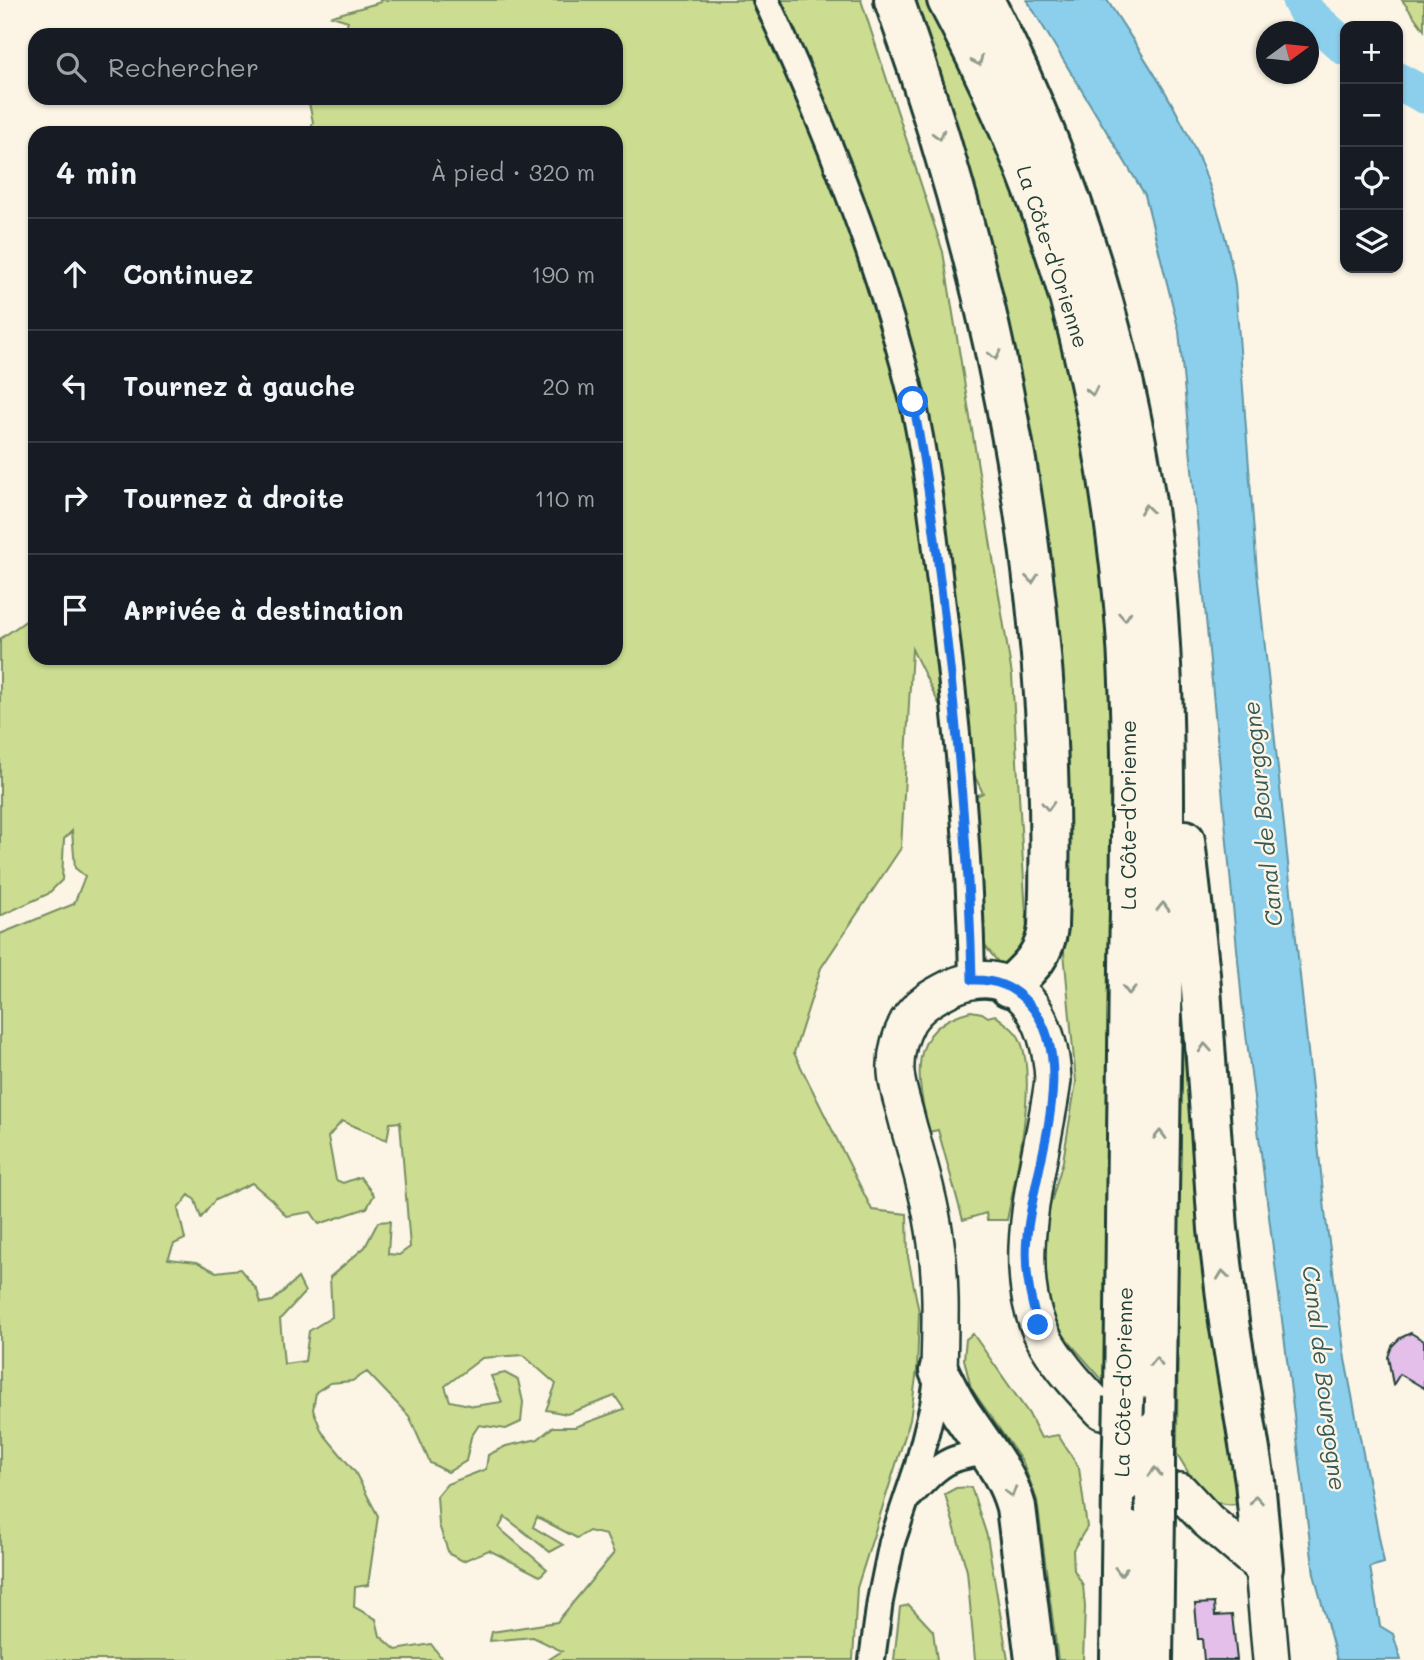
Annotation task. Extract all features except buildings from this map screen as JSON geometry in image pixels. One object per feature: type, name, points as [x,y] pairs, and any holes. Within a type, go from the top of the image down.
[{"type":"highway","points":[[894,0],[932,112],[978,279],[1001,381],[1030,560],[1046,744],[1049,917],[1047,939],[1036,961],[990,984]]},
{"type":"highway","name":"La Côte-d'Orienne","points":[[947,0],[974,50],[1007,124],[1063,279],[1085,358],[1114,518],[1123,596],[1129,680],[1131,803],[1113,1404],[1122,1484],[1120,1660]]},
{"type":"highway","name":"La Côte-d'Orienne","points":[[984,0],[1036,108],[1066,184],[1094,267],[1125,387],[1141,467],[1152,552],[1163,718],[1164,838],[1155,1430],[1167,1502],[1153,1660]]},
{"type":"highway","points":[[1152,552],[1200,974],[1218,1229],[1229,1322],[1255,1480],[1263,1568]]},
{"type":"highway","points":[[939,1371],[953,1400],[1009,1484],[1016,1507],[1035,1660]]},
{"type":"main road","points":[[939,1371],[941,1305],[936,1241],[899,1090],[896,1059],[902,1033],[919,1008],[944,991],[990,984],[1021,995],[1040,1018],[1052,1060],[1053,1080],[1049,1109],[1027,1236],[1026,1266],[1032,1308],[1046,1343],[1060,1364],[1113,1404]]},
{"type":"main road","points":[[1167,1502],[1207,1520],[1263,1568],[1271,1660]]},
{"type":"street","points":[[766,0],[808,93],[867,245],[913,402],[932,514],[958,745],[971,894],[990,984]]},
{"type":"street","points":[[872,1660],[892,1542],[927,1431],[939,1371]]},
{"type":"street","points":[[906,1500],[930,1475],[952,1458],[990,1453]]},
{"type":"green space","points":[[380,0],[861,0],[943,252],[1012,675],[1028,949],[1013,966],[998,962],[985,946],[976,796],[983,793],[912,649],[901,848],[821,968],[794,1053],[872,1210],[907,1214],[908,1257],[919,1312],[917,1370],[910,1420],[857,1588],[853,1660],[548,1660],[562,1651],[533,1637],[490,1641],[492,1632],[557,1622],[614,1553],[606,1535],[589,1531],[577,1538],[537,1517],[533,1527],[563,1545],[550,1552],[505,1517],[499,1528],[547,1569],[540,1576],[489,1550],[463,1561],[449,1554],[439,1525],[437,1496],[447,1484],[486,1469],[488,1455],[506,1446],[538,1439],[553,1427],[575,1427],[624,1409],[615,1396],[567,1414],[546,1410],[556,1384],[523,1355],[482,1358],[445,1386],[450,1401],[474,1406],[502,1402],[491,1376],[505,1373],[518,1380],[523,1402],[521,1422],[506,1429],[479,1425],[471,1437],[466,1461],[448,1472],[430,1463],[409,1416],[367,1372],[352,1381],[330,1383],[316,1392],[313,1410],[322,1432],[355,1472],[378,1516],[368,1585],[355,1587],[354,1607],[376,1619],[380,1636],[396,1650],[431,1644],[443,1660],[0,1660],[0,934],[74,904],[85,876],[75,868],[72,831],[64,839],[62,880],[48,894],[0,916],[0,639],[28,618],[28,665],[623,665],[623,126],[312,126],[309,105],[623,105],[623,28],[346,28],[348,21],[332,16],[381,2]],"holes":[[[342,1121],[387,1140],[390,1123],[400,1122],[410,1247],[399,1255],[388,1254],[390,1221],[378,1222],[365,1247],[330,1277],[332,1317],[309,1331],[305,1361],[284,1364],[280,1319],[305,1292],[298,1278],[273,1301],[261,1303],[257,1290],[240,1269],[216,1272],[197,1262],[168,1259],[174,1244],[185,1239],[178,1209],[189,1195],[195,1200],[201,1218],[215,1200],[252,1183],[286,1216],[311,1212],[319,1224],[367,1208],[374,1195],[360,1177],[343,1183],[336,1180],[328,1137]]]},
{"type":"green space","points":[[907,0],[926,0],[1003,157],[1051,298],[1086,465],[1108,595],[1113,744],[1113,946],[1105,1383],[1055,1326],[1043,1280],[1048,1213],[1063,1161],[1076,1082],[1063,941],[1058,763]]},
{"type":"green space","points":[[1402,0],[1424,0],[1424,30]]},
{"type":"green space","points":[[1184,979],[1243,1495],[1236,1504],[1215,1502],[1207,1496],[1200,1490],[1177,1454],[1180,981]]},
{"type":"green space","points":[[971,1011],[988,1017],[995,1015],[1010,1027],[1021,1042],[1025,1060],[1026,1105],[1007,1220],[987,1220],[986,1213],[963,1220],[938,1130],[929,1132],[921,1093],[921,1058],[926,1043],[935,1029],[950,1019]]},
{"type":"green space","points":[[973,1334],[1029,1414],[1041,1438],[1058,1435],[1079,1468],[1087,1527],[1073,1550],[1074,1570],[1083,1585],[1085,1607],[1083,1660],[1058,1660],[1037,1500],[1023,1463],[971,1388],[964,1359],[966,1339]]},
{"type":"green space","points":[[971,1487],[987,1536],[1008,1660],[975,1660],[967,1571],[945,1494],[956,1488]]},
{"type":"green space","points":[[909,1605],[933,1631],[937,1660],[894,1660],[900,1607]]},
{"type":"water","name":"Canal de Bourgogne","points":[[1027,0],[1107,0],[1162,86],[1188,135],[1214,197],[1226,240],[1235,284],[1257,572],[1326,1220],[1345,1359],[1384,1563],[1370,1567],[1380,1626],[1393,1634],[1401,1660],[1337,1660],[1314,1574],[1242,1002],[1179,331],[1145,195]]},
{"type":"waterway","points":[[1300,0],[1307,13],[1340,43]]},
{"type":"waterway","points":[[1403,84],[1424,95]]},
{"type":"route","points":[[913,402],[924,457],[947,638],[966,825],[971,894],[972,980],[995,981],[1021,995],[1040,1018],[1051,1048],[1053,1080],[1027,1236],[1028,1286],[1038,1325]]}]
